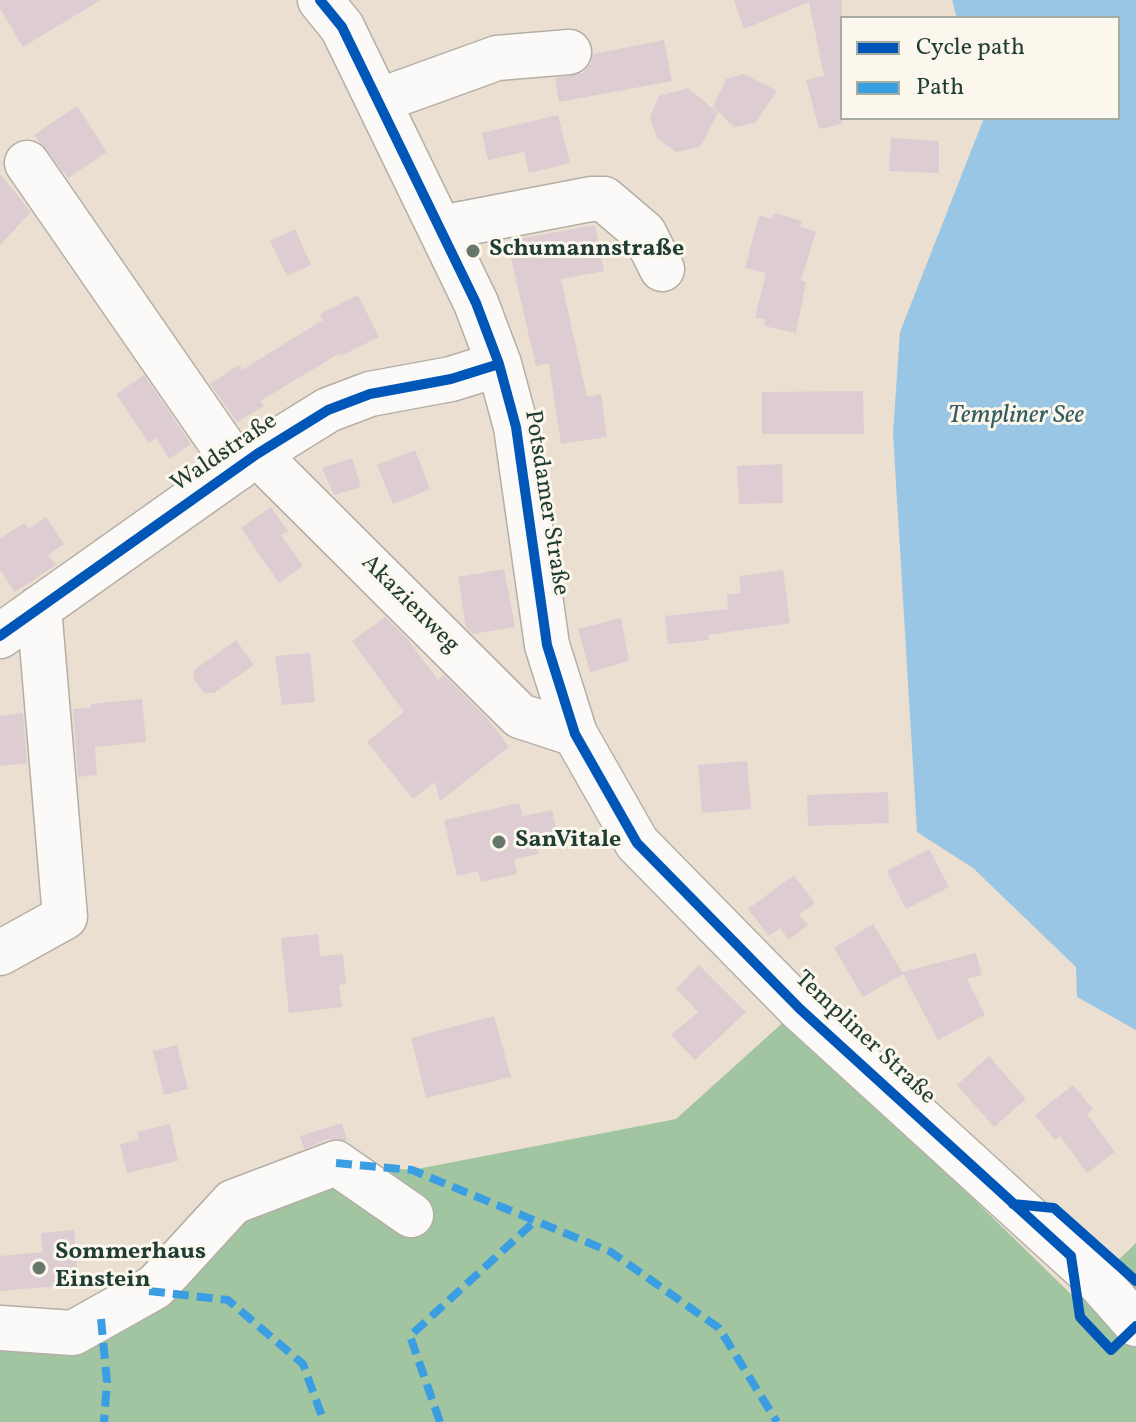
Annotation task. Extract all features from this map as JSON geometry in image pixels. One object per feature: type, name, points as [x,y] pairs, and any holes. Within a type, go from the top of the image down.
[{"type":"street","name":"Potsdamer Straße","points":[[320,0],[342,27],[476,303],[499,364],[516,427],[547,645],[575,734],[637,843]]},
{"type":"street","points":[[378,101],[497,58],[569,52]]},
{"type":"street","name":"Akazienweg","points":[[27,163],[248,461],[520,716],[575,734]]},
{"type":"street","points":[[440,228],[604,199],[644,233],[662,269]]},
{"type":"street","name":"Waldstraße","points":[[0,636],[248,461],[328,410],[370,394],[451,379],[499,364]]},
{"type":"street","points":[[0,953],[65,917],[39,608]]},
{"type":"street","name":"Templiner Straße","points":[[637,843],[800,1009],[1097,1280],[1136,1324]]},
{"type":"street","points":[[0,1328],[73,1333],[155,1287],[233,1202],[336,1163],[411,1215]]},
{"type":"green space","points":[[788,1018],[1077,1300],[1136,1243],[1136,1422],[0,1422],[0,1328],[73,1333],[233,1202],[336,1163],[412,1170],[676,1119]]},
{"type":"water","name":"Templiner See","points":[[952,0],[1136,0],[1136,1030],[1077,997],[1076,967],[973,868],[917,832],[893,433],[900,332],[983,120],[1120,120],[1120,16],[956,16]]},
{"type":"building","points":[[0,0],[101,0],[23,47],[0,9]]},
{"type":"building","points":[[734,0],[842,0],[842,124],[819,129],[806,80],[824,76],[809,2],[744,29]]},
{"type":"building","points":[[664,40],[672,81],[559,102],[555,78],[583,73],[591,63],[593,54]]},
{"type":"building","points":[[744,74],[777,91],[755,123],[734,127],[713,107],[726,79]]},
{"type":"building","points":[[688,88],[718,113],[700,147],[676,152],[657,138],[650,117],[659,96]]},
{"type":"building","points":[[77,106],[107,152],[68,178],[34,135]]},
{"type":"building","points":[[558,115],[570,163],[529,173],[524,152],[488,160],[482,133]]},
{"type":"building","points":[[891,138],[939,141],[939,173],[889,171]]},
{"type":"building","points":[[0,174],[31,212],[0,245]]},
{"type":"building","points":[[774,213],[802,221],[800,226],[816,232],[801,280],[806,282],[796,333],[764,326],[766,319],[755,318],[766,273],[745,268],[759,215],[771,219]]},
{"type":"building","points":[[595,225],[604,271],[561,279],[587,397],[601,394],[607,437],[561,444],[549,363],[536,366],[507,241]]},
{"type":"building","points":[[295,229],[311,265],[287,276],[270,241]]},
{"type":"building","points":[[358,295],[379,337],[341,356],[340,353],[260,401],[264,406],[237,422],[210,384],[239,365],[242,370],[323,320],[320,314]]},
{"type":"building","points":[[144,375],[191,444],[169,459],[156,438],[149,443],[116,394]]},
{"type":"building","points":[[863,391],[864,434],[762,434],[762,392]]},
{"type":"building","points":[[415,450],[430,489],[393,504],[377,465]]},
{"type":"building","points":[[352,458],[361,487],[334,495],[322,468]]},
{"type":"building","points":[[782,464],[783,503],[739,504],[737,466]]},
{"type":"building","points":[[271,507],[288,531],[281,535],[303,566],[279,583],[241,528]]},
{"type":"building","points":[[46,517],[64,544],[48,555],[56,565],[15,592],[0,570],[0,539],[24,523],[29,529]]},
{"type":"building","points":[[504,569],[515,627],[473,634],[466,627],[458,577]]},
{"type":"building","points":[[783,570],[790,623],[708,635],[709,640],[668,644],[665,616],[728,609],[727,595],[741,593],[739,576]]},
{"type":"building","points":[[385,617],[408,640],[438,680],[444,675],[487,718],[509,747],[440,801],[435,782],[413,799],[367,742],[404,712],[352,641]]},
{"type":"building","points":[[621,618],[629,661],[590,672],[578,629]]},
{"type":"building","points":[[236,640],[254,665],[214,693],[204,693],[194,679],[194,670]]},
{"type":"building","points":[[310,653],[315,702],[282,705],[275,656]]},
{"type":"building","points":[[142,699],[146,742],[95,747],[97,775],[78,777],[73,709]]},
{"type":"building","points":[[23,713],[27,763],[0,766],[0,716]]},
{"type":"building","points":[[747,761],[751,809],[702,813],[698,765]]},
{"type":"building","points":[[888,792],[889,823],[808,826],[807,795]]},
{"type":"building","name":"SanVitale","points":[[519,803],[523,816],[552,810],[559,840],[537,845],[539,854],[514,859],[517,874],[481,882],[478,871],[457,876],[444,820]]},
{"type":"building","points":[[929,849],[949,887],[906,909],[887,871]]},
{"type":"building","points":[[794,875],[815,903],[799,915],[808,925],[789,940],[780,928],[769,936],[748,909]]},
{"type":"building","points":[[873,924],[902,972],[976,953],[982,975],[967,979],[985,1015],[938,1040],[903,974],[863,997],[834,948]]},
{"type":"building","points":[[318,934],[320,956],[343,954],[346,984],[339,985],[342,1007],[289,1013],[281,938]]},
{"type":"building","points":[[699,965],[746,1012],[695,1060],[671,1035],[698,1012],[676,989]]},
{"type":"building","points":[[494,1016],[511,1077],[426,1098],[411,1038]]},
{"type":"building","points":[[177,1045],[188,1089],[164,1095],[153,1051]]},
{"type":"building","points":[[989,1056],[1026,1099],[994,1127],[957,1085]]},
{"type":"building","points":[[1073,1085],[1093,1109],[1087,1114],[1115,1152],[1087,1173],[1060,1136],[1055,1140],[1035,1115]]},
{"type":"building","points":[[342,1123],[347,1141],[328,1139],[304,1149],[300,1136]]},
{"type":"building","points":[[170,1124],[178,1161],[127,1173],[120,1144],[139,1140],[137,1132]]},
{"type":"building","name":"Sommerhaus Einstein","points":[[74,1230],[78,1279],[57,1281],[58,1286],[0,1291],[0,1256],[43,1252],[41,1233]]},
{"type":"marked path","points":[[336,1163],[412,1170],[611,1252],[719,1328],[777,1422]]},
{"type":"marked path","points":[[440,1422],[410,1336],[535,1221]]},
{"type":"marked path","points":[[149,1291],[228,1300],[303,1364],[324,1422]]},
{"type":"marked path","points":[[101,1319],[107,1382],[104,1422]]},
{"type":"cycle path","points":[[320,0],[342,27],[476,303],[499,364],[516,427],[547,645],[575,734],[637,843],[800,1009],[1071,1256],[1080,1317],[1111,1350],[1136,1326]]},
{"type":"cycle path","points":[[0,636],[257,454],[328,410],[370,394],[451,379],[499,364]]},
{"type":"cycle path","points":[[1013,1204],[1054,1208],[1136,1281]]},
{"type":"place","name":"Schumannstraße","points":[[473,251]]},
{"type":"place","name":"SanVitale","points":[[499,842]]},
{"type":"place","name":"Sommerhaus Einstein","points":[[39,1268]]}]
